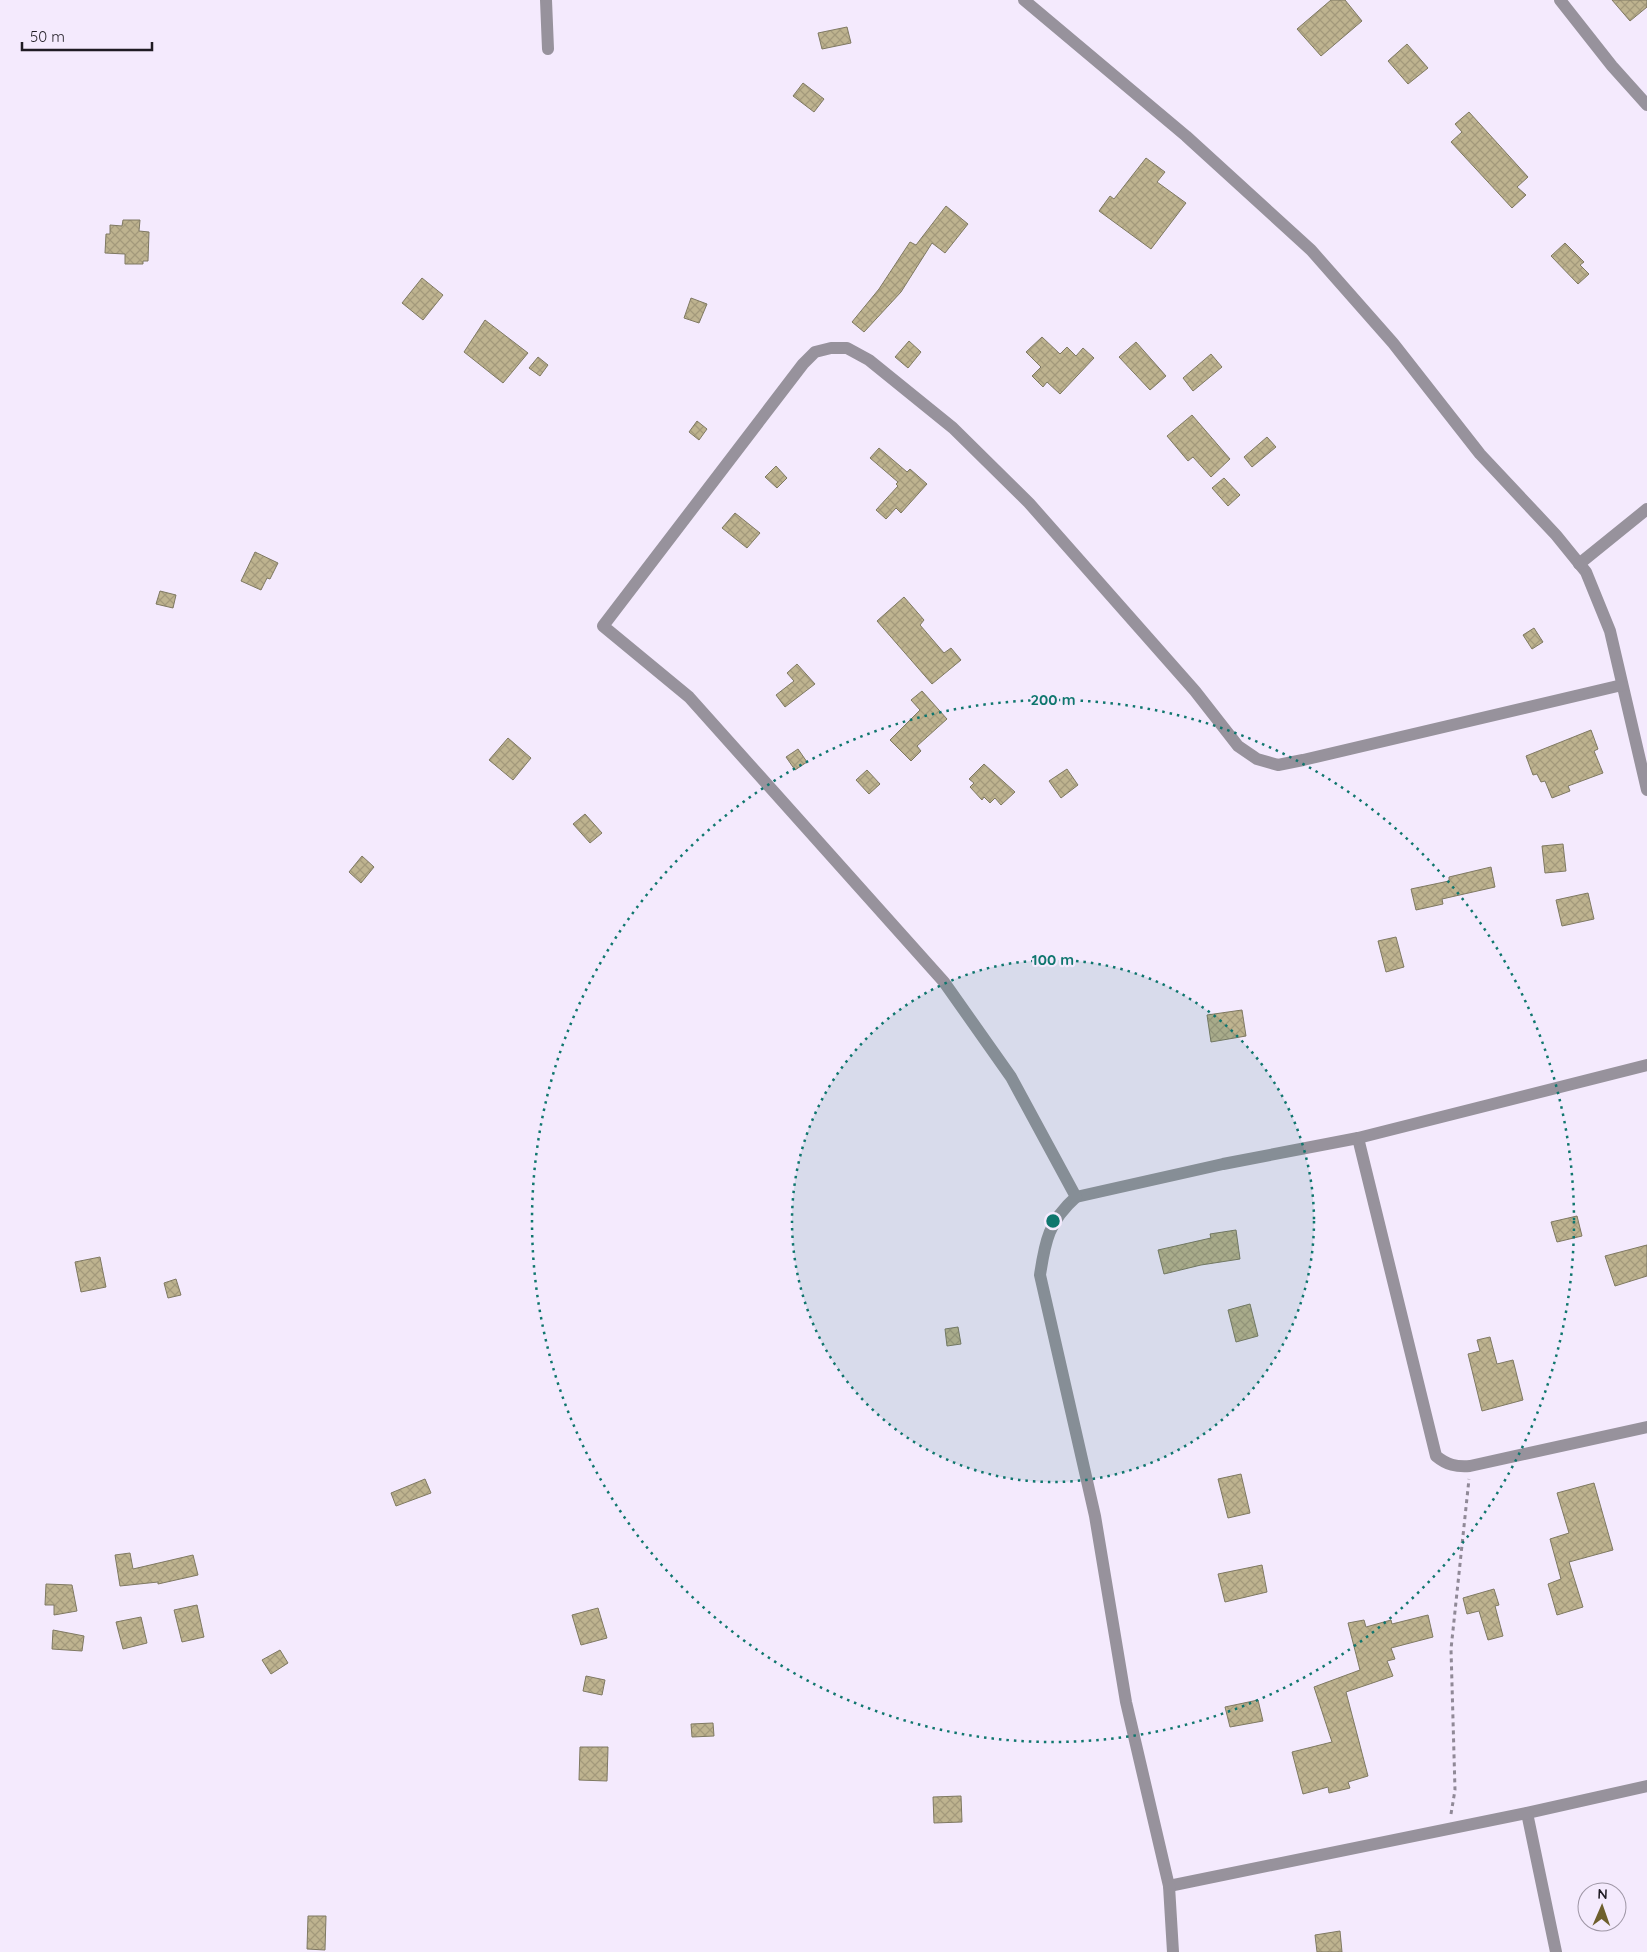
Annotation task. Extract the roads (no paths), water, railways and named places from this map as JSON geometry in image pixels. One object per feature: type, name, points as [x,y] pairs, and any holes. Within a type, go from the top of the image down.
[{"type":"street","points":[[546,0],[548,49]]},
{"type":"street","points":[[1024,0],[1186,136],[1311,250],[1393,343],[1480,454],[1556,535],[1586,572],[1610,631],[1647,790]]},
{"type":"street","points":[[1560,0],[1612,66],[1647,105]]},
{"type":"street","points":[[1076,1197],[1011,1077],[944,982],[689,697],[603,626],[803,364],[815,352],[831,348],[847,348],[869,360],[953,428],[1029,503],[1195,691],[1238,746],[1257,759],[1278,765],[1303,760],[1622,685]]},
{"type":"street","points":[[1579,564],[1647,508]]},
{"type":"street","points":[[1172,1952],[1169,1886],[1126,1702],[1095,1516],[1040,1276],[1044,1251],[1060,1212],[1076,1197],[1223,1164],[1358,1138],[1647,1065]]},
{"type":"street","points":[[1358,1138],[1436,1456],[1446,1464],[1458,1467],[1470,1466],[1647,1427]]},
{"type":"street","points":[[1169,1886],[1449,1827],[1527,1813],[1647,1786]]},
{"type":"street","points":[[1527,1813],[1556,1952]]}]
